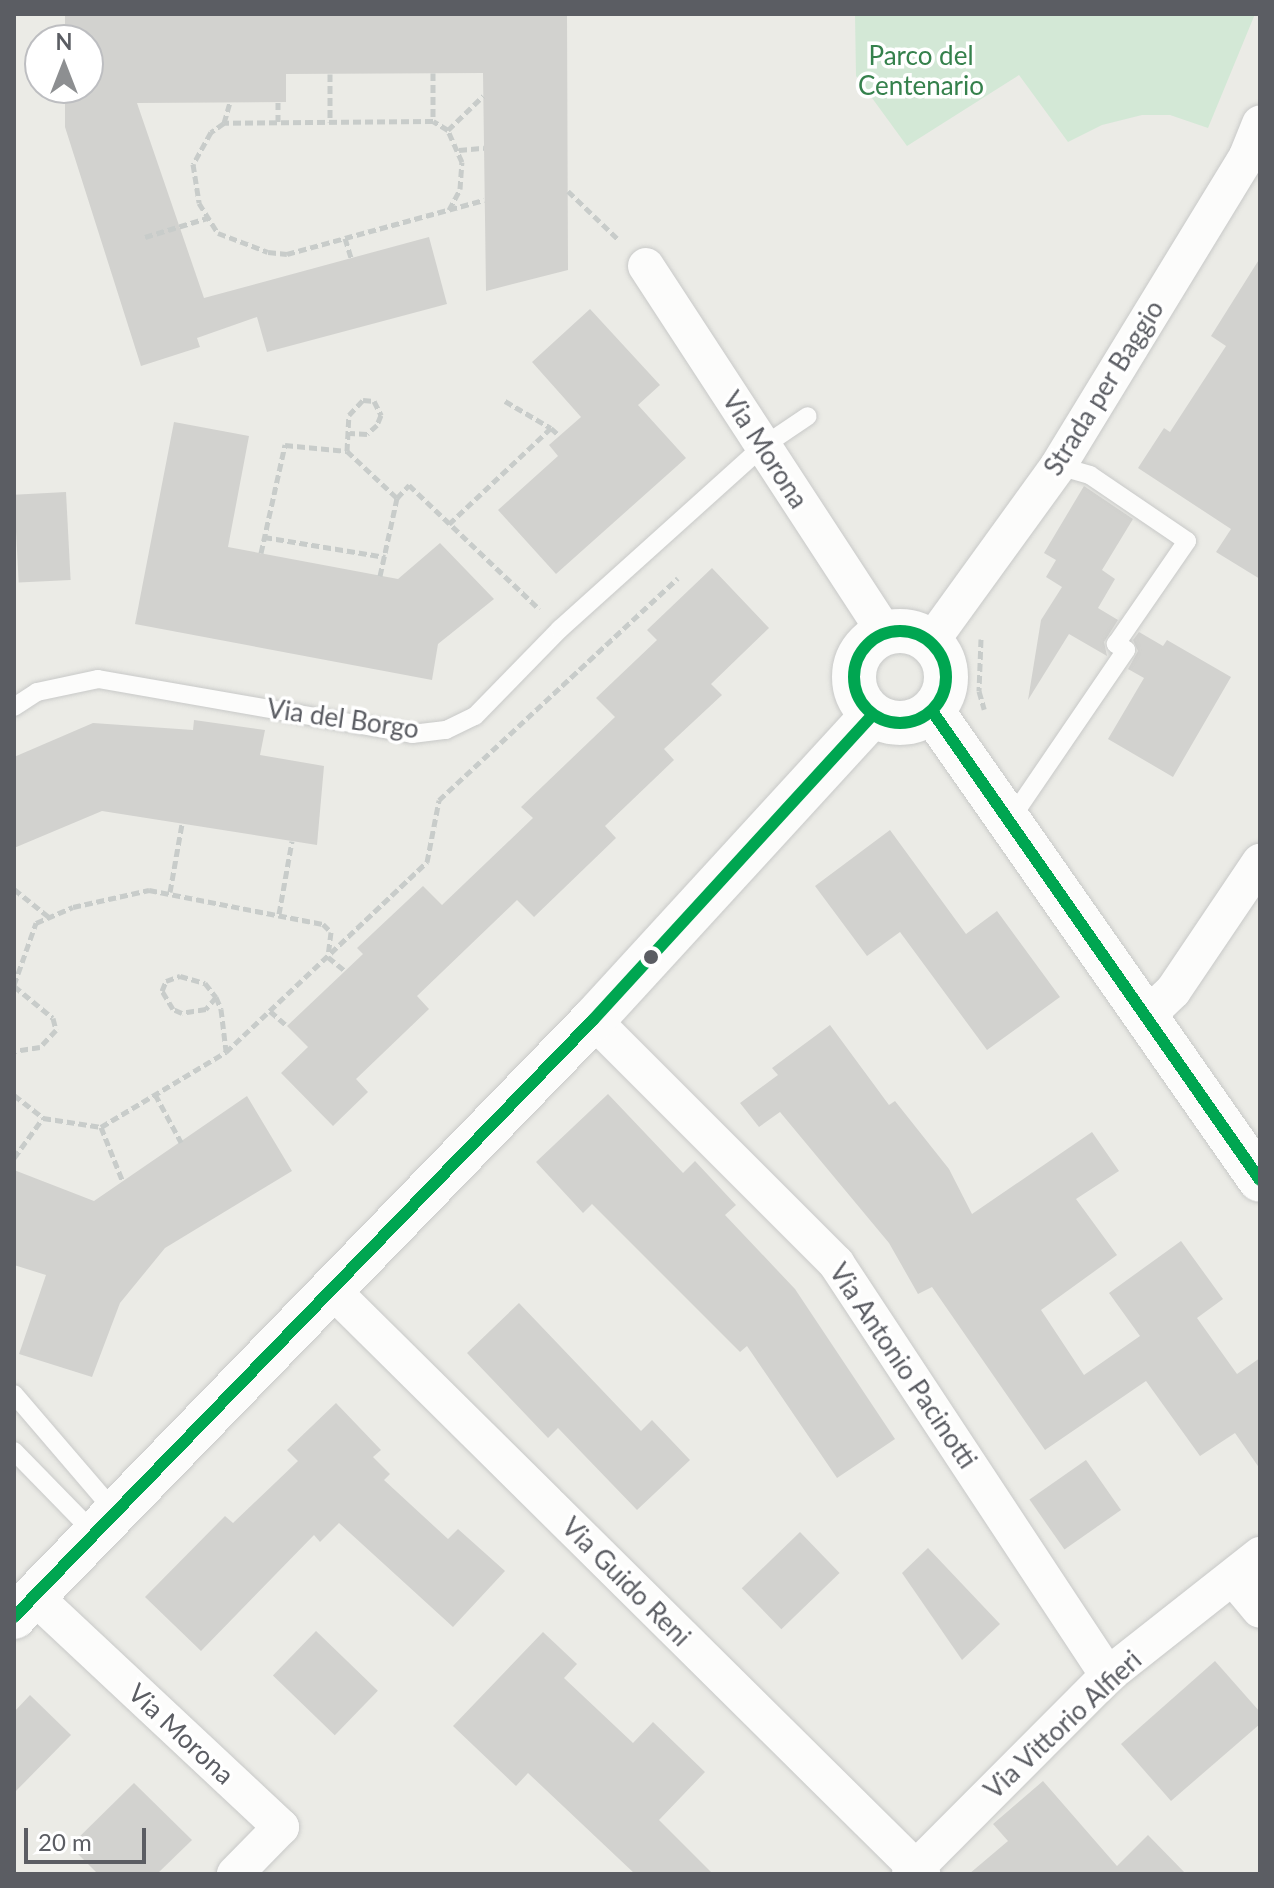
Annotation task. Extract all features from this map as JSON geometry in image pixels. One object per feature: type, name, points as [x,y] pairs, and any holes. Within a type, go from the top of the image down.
[{"type":"main road","points":[[905,631],[930,643],[946,677],[932,711],[903,724],[872,715],[856,695],[853,670],[864,647],[885,633],[905,631]]},
{"type":"main road","points":[[932,711],[1148,1015],[1260,1180]]},
{"type":"main road","name":"Via Morona","points":[[24,1607],[593,1020],[872,715]]},
{"type":"street","name":"Strada per Baggio","points":[[930,643],[1058,466],[1247,156],[1260,124]]},
{"type":"street","name":"Via Morona","points":[[646,266],[885,633]]},
{"type":"street","points":[[1148,1015],[1173,991],[1260,862]]},
{"type":"street","name":"Via Antonio Pacinotti","points":[[593,1020],[836,1263],[1108,1675]]},
{"type":"street","name":"Via Guido Reni","points":[[331,1289],[916,1872]]},
{"type":"street","points":[[1247,1567],[1260,1610]]},
{"type":"street","name":"Via Vittorio Alfieri","points":[[916,1872],[1108,1675],[1247,1567]]},
{"type":"street","name":"Via Morona","points":[[24,1607],[281,1827],[235,1874]]},
{"type":"lane","name":"Via del Borgo","points":[[14,707],[37,692],[98,679],[412,734],[446,730],[475,716],[560,629],[762,447],[808,416]]},
{"type":"lane","points":[[1009,822],[1126,650],[1116,644],[1187,541],[1090,475],[1058,466]]},
{"type":"lane","points":[[14,1394],[105,1523]]},
{"type":"lane","points":[[14,1451],[105,1523]]},
{"type":"path","points":[[433,73],[433,121]]},
{"type":"path","points":[[330,74],[330,122]]},
{"type":"path","points":[[448,130],[483,96]]},
{"type":"path","points":[[224,123],[230,102]]},
{"type":"path","points":[[278,102],[278,122]]},
{"type":"path","points":[[449,210],[463,176],[459,150],[448,130],[433,121],[224,123],[211,132],[193,164],[207,218],[218,233],[268,252],[287,254],[449,210],[484,200]]},
{"type":"path","points":[[459,150],[484,148]]},
{"type":"path","points":[[568,191],[646,266]]},
{"type":"path","points":[[145,237],[207,218]]},
{"type":"path","points":[[345,238],[351,258]]},
{"type":"path","points":[[347,451],[350,433],[355,405],[374,401],[381,415],[377,425],[367,434],[350,433]]},
{"type":"path","points":[[505,401],[560,436]]},
{"type":"path","points":[[449,524],[551,428]]},
{"type":"path","points":[[261,553],[285,445],[347,451],[397,498]]},
{"type":"path","points":[[380,576],[397,498],[409,485],[560,629]]},
{"type":"path","points":[[264,537],[385,557]]},
{"type":"path","points":[[14,1095],[43,1118],[101,1127],[226,1052],[427,862],[439,800],[678,578]]},
{"type":"path","points":[[976,579],[994,602],[980,641],[979,691],[987,719]]},
{"type":"path","points":[[170,892],[182,824]]},
{"type":"path","points":[[279,914],[292,841]]},
{"type":"path","points":[[14,889],[49,918]]},
{"type":"path","points":[[14,1051],[40,1047],[56,1030],[53,1018],[14,985],[36,923],[111,897],[170,892],[323,924],[331,932],[328,957]]},
{"type":"path","points":[[328,957],[345,971]]},
{"type":"path","points":[[216,997],[206,1009],[182,1013],[173,1009],[162,991],[166,981],[191,976],[205,983],[216,997],[226,1052]]},
{"type":"path","points":[[270,1011],[287,1026]]},
{"type":"path","points":[[155,1094],[181,1142]]},
{"type":"path","points":[[14,1158],[43,1118]]},
{"type":"path","points":[[101,1127],[123,1182]]},
{"type":"green space","name":"Parco del Centenario","points":[[855,14],[1255,14],[1208,128],[1170,115],[1142,115],[1102,125],[1068,142],[1019,75],[907,146],[856,76]]},
{"type":"building","points":[[65,14],[567,14],[568,270],[486,291],[483,73],[286,74],[286,102],[137,103],[204,298],[429,237],[447,304],[267,352],[257,317],[197,338],[200,347],[141,366],[65,127],[65,104],[104,104],[104,24],[65,24]]},
{"type":"building","points":[[1260,258],[1260,579],[1216,552],[1231,529],[1138,468],[1164,428],[1170,432],[1226,346],[1211,336]]},
{"type":"building","points":[[590,309],[660,385],[638,405],[686,458],[556,574],[498,510],[558,456],[549,445],[581,417],[532,362]]},
{"type":"building","points":[[174,422],[249,436],[228,547],[398,579],[440,543],[494,599],[438,644],[432,680],[135,624]]},
{"type":"building","points":[[1084,486],[1133,519],[1102,570],[1115,579],[1098,608],[1118,620],[1104,642],[1107,656],[1069,634],[1028,700],[1041,620],[1062,587],[1046,577],[1056,560],[1044,553]]},
{"type":"building","points":[[66,492],[71,580],[19,583],[14,495]]},
{"type":"building","points":[[712,568],[769,628],[711,684],[722,695],[664,749],[674,760],[605,826],[616,838],[534,917],[517,900],[417,996],[429,1009],[356,1079],[368,1092],[333,1126],[281,1073],[308,1047],[287,1026],[363,954],[357,948],[423,886],[442,905],[533,818],[521,807],[615,717],[596,698],[657,640],[647,630]]},
{"type":"building","points":[[1139,632],[1163,646],[1167,640],[1231,677],[1173,777],[1108,739],[1144,678],[1128,669],[1138,651],[1133,640]]},
{"type":"building","points":[[194,720],[265,730],[260,755],[324,766],[317,845],[102,811],[14,848],[14,757],[93,723],[193,730]]},
{"type":"building","points":[[890,830],[966,934],[997,911],[1060,997],[987,1050],[900,932],[867,956],[815,886]]},
{"type":"building","points":[[830,1025],[889,1105],[895,1101],[949,1169],[972,1214],[1092,1132],[1119,1171],[1076,1199],[1117,1255],[1041,1310],[1084,1375],[1140,1336],[1109,1293],[1181,1241],[1223,1299],[1197,1318],[1237,1374],[1260,1358],[1260,1469],[1235,1433],[1200,1456],[1146,1381],[1045,1450],[932,1287],[918,1294],[889,1243],[780,1112],[759,1127],[740,1103],[778,1075],[772,1068]]},
{"type":"building","points":[[608,1094],[683,1173],[695,1161],[736,1205],[725,1215],[795,1289],[895,1439],[837,1478],[747,1346],[740,1352],[592,1204],[583,1213],[536,1162]]},
{"type":"building","points":[[247,1096],[292,1171],[165,1248],[120,1303],[92,1377],[19,1354],[46,1275],[14,1265],[14,1170],[94,1201]]},
{"type":"building","points":[[519,1303],[641,1431],[652,1420],[690,1460],[637,1510],[558,1428],[548,1438],[467,1353]]},
{"type":"building","points":[[336,1403],[381,1450],[373,1457],[390,1474],[384,1480],[448,1539],[458,1529],[505,1571],[453,1627],[339,1523],[320,1542],[314,1535],[201,1651],[145,1597],[225,1516],[233,1523],[298,1461],[287,1450]]},
{"type":"building","points":[[1086,1460],[1121,1510],[1064,1550],[1029,1500]]},
{"type":"building","points":[[800,1532],[840,1573],[781,1629],[742,1588]]},
{"type":"building","points":[[928,1548],[1000,1624],[962,1660],[902,1573]]},
{"type":"building","points":[[316,1631],[378,1691],[335,1735],[273,1676]]},
{"type":"building","points":[[543,1632],[577,1664],[564,1678],[633,1743],[653,1722],[705,1772],[659,1820],[713,1874],[635,1874],[528,1773],[516,1786],[453,1726]]},
{"type":"building","points":[[1215,1661],[1260,1712],[1260,1724],[1171,1801],[1121,1744]]},
{"type":"building","points":[[30,1695],[71,1735],[14,1793],[14,1712]]},
{"type":"building","points":[[1043,1781],[1117,1866],[1148,1835],[1186,1874],[969,1874],[1008,1841],[993,1824]]},
{"type":"building","points":[[134,1783],[192,1840],[157,1874],[98,1874],[70,1846]]},
{"type":"transit line","points":[[891,631],[909,631],[926,638],[939,651],[946,677],[939,703],[926,716],[909,723],[891,723],[874,716],[861,703],[854,686],[854,668],[861,651],[874,638],[891,631]]},
{"type":"transit line","points":[[932,711],[1260,1180]]},
{"type":"transit line","points":[[14,1617],[593,1020],[872,715]]}]
